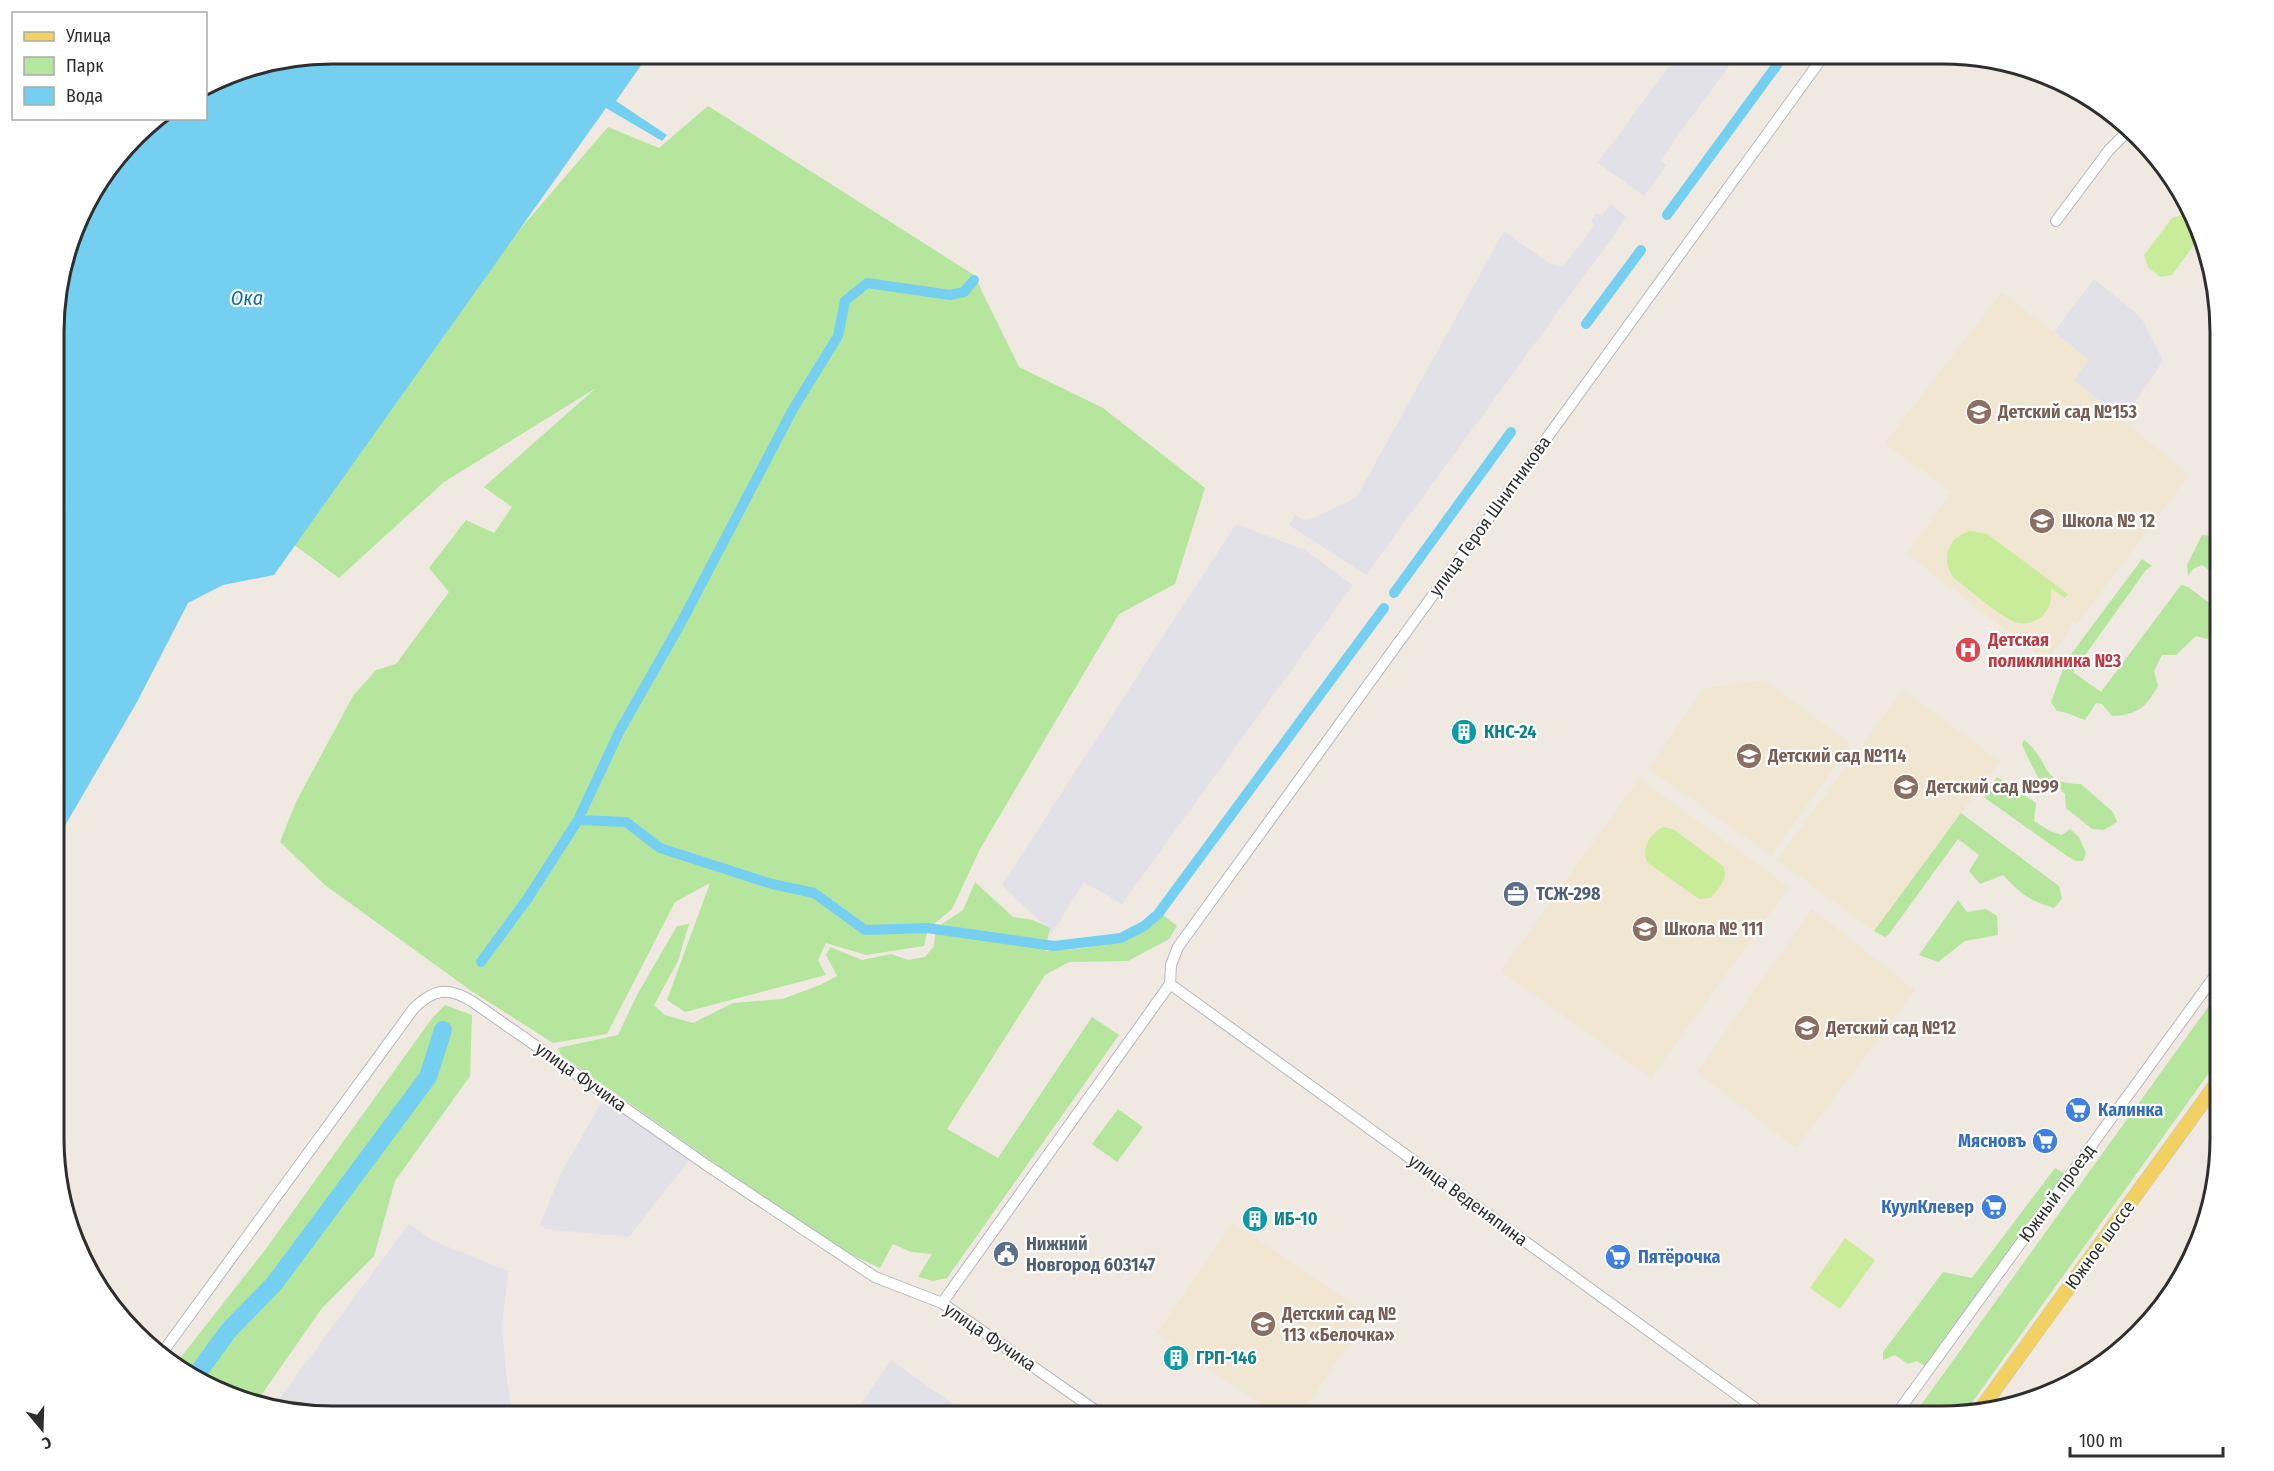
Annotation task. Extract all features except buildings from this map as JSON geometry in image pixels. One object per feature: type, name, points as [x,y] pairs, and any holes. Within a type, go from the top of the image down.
[{"type":"main road","name":"Южное шоссе","points":[[1986,1402],[2210,1092]]},
{"type":"street","name":"улица Героя Шнитникова","points":[[1170,984],[1171,965],[1178,947],[1818,64]]},
{"type":"street","points":[[2056,220],[2109,150],[2123,136]]},
{"type":"street","name":"Южный проезд","points":[[1902,1406],[2210,982]]},
{"type":"street","points":[[942,1303],[1170,984]]},
{"type":"street","name":"улица Веденяпина","points":[[1170,984],[1752,1406]]},
{"type":"street","name":"улица Фучика","points":[[166,1348],[414,1008],[425,998],[437,992],[448,991],[460,994],[473,1002],[705,1164],[875,1276],[942,1303],[1090,1406]]},
{"type":"shaded area","points":[[1671,64],[1731,64],[1660,160],[1666,165],[1644,196],[1598,163]]},
{"type":"shaded area","points":[[1610,204],[1627,217],[1366,575],[1289,525],[1295,515],[1306,521],[1356,498],[1504,231],[1550,264],[1563,267],[1595,225],[1591,221],[1597,213],[1602,216]]},
{"type":"shaded area","points":[[2094,279],[2140,316],[2163,361],[2123,420],[2074,380],[2089,360],[2054,332]]},
{"type":"shaded area","name":"Школа № 12","points":[[2002,292],[2089,360],[2074,380],[2189,475],[2077,624],[2072,622],[2063,641],[2045,660],[1907,554],[1952,492],[1885,443]]},
{"type":"shaded area","points":[[1236,524],[1305,550],[1353,585],[1122,904],[1084,882],[1052,933],[1002,885]]},
{"type":"shaded area","name":"Детский сад №114","points":[[1764,680],[1851,744],[1771,855],[1648,768],[1704,688]]},
{"type":"shaded area","name":"Детский сад №99","points":[[1903,690],[2000,761],[1874,931],[1777,860]]},
{"type":"shaded area","name":"Школа № 111","points":[[1639,779],[1789,887],[1651,1078],[1501,971]]},
{"type":"shaded area","name":"Детский сад №12","points":[[1812,909],[1915,990],[1796,1148],[1697,1072]]},
{"type":"shaded area","points":[[603,1100],[689,1160],[629,1237],[545,1229],[540,1225],[561,1173]]},
{"type":"shaded area","name":"Детский сад № 113 «Белочка»","points":[[1233,1223],[1369,1315],[1307,1406],[1264,1406],[1157,1333]]},
{"type":"shaded area","points":[[409,1224],[434,1241],[508,1271],[502,1327],[511,1406],[315,1406],[278,1400]]},
{"type":"shaded area","points":[[891,1360],[956,1406],[860,1406]]},
{"type":"green space","points":[[708,106],[974,275],[1019,367],[1103,408],[1205,488],[1175,584],[1119,614],[980,849],[952,909],[928,929],[924,946],[866,955],[826,943],[818,960],[826,975],[685,1012],[667,1000],[710,883],[675,902],[607,1034],[553,1043],[470,990],[325,885],[280,842],[296,802],[353,696],[376,670],[396,664],[449,592],[429,568],[466,520],[494,533],[512,507],[484,487],[596,388],[444,482],[339,578],[266,524],[608,127],[659,148]]},
{"type":"green space","points":[[2183,216],[2194,245],[2172,275],[2161,277],[2148,268],[2144,255],[2172,218]]},
{"type":"green space","points":[[1970,531],[1987,534],[2068,594],[2065,598],[2051,588],[2051,600],[2047,611],[2032,622],[2018,623],[2001,614],[1954,578],[1947,564],[1951,544],[1962,534]]},
{"type":"green space","points":[[2202,535],[2210,536],[2210,571],[2202,565],[2193,569],[2188,576],[2187,565]]},
{"type":"green space","points":[[2142,559],[2152,566],[2146,570],[2073,672],[2101,692],[2181,585],[2188,587],[2210,603],[2210,634],[2207,639],[2196,636],[2176,655],[2162,655],[2154,671],[2158,686],[2145,704],[2135,712],[2112,716],[2102,704],[2096,703],[2085,720],[2057,711],[2051,702],[2066,661]]},
{"type":"green space","points":[[2024,740],[2039,756],[2051,776],[2067,783],[2081,784],[2113,812],[2117,822],[2104,830],[2092,829],[2066,808],[2065,794],[2059,788],[2045,793],[2024,750],[2022,744]]},
{"type":"green space","points":[[1997,777],[2036,803],[2034,821],[2062,835],[2070,829],[2079,837],[2086,853],[2083,861],[2076,861],[2067,856],[1985,798],[1986,792]]},
{"type":"green space","points":[[1961,813],[2059,886],[2062,899],[2054,908],[2038,902],[2020,892],[2003,875],[1980,884],[1969,871],[1979,855],[1958,839],[1889,934],[1885,937],[1874,931]]},
{"type":"green space","points":[[1663,827],[1673,829],[1723,866],[1724,879],[1711,898],[1699,899],[1647,862],[1645,852],[1648,842],[1654,833]]},
{"type":"green space","points":[[975,882],[1013,917],[1033,920],[1050,928],[1045,951],[1078,949],[1106,943],[1132,931],[1158,911],[1177,926],[1169,939],[1128,961],[1069,962],[1045,975],[947,1129],[998,1158],[1092,1017],[1119,1035],[947,1278],[933,1281],[918,1277],[932,1254],[911,1252],[893,1244],[880,1268],[831,1245],[561,1055],[558,1048],[618,1035],[637,995],[677,926],[689,924],[678,961],[654,1005],[665,1015],[693,1023],[733,1003],[782,999],[837,976],[826,955],[830,947],[862,960],[891,954],[908,960],[925,957],[934,946],[936,928],[963,910]]},
{"type":"green space","points":[[1958,900],[1967,912],[1986,909],[1997,916],[1998,935],[1965,941],[1938,962],[1919,955]]},
{"type":"green space","points":[[2210,1004],[2210,1072],[1970,1405],[1920,1406]]},
{"type":"green space","points":[[445,1005],[472,1015],[470,1076],[395,1181],[374,1256],[322,1308],[260,1396],[214,1379],[180,1358],[265,1250],[433,1017]]},
{"type":"green space","points":[[1118,1109],[1143,1127],[1117,1162],[1092,1144]]},
{"type":"green space","points":[[2055,1168],[2069,1176],[1928,1368],[1917,1361],[1908,1364],[1895,1355],[1883,1360],[1883,1352],[1943,1272],[1972,1278]]},
{"type":"green space","points":[[1845,1238],[1875,1260],[1840,1309],[1810,1288]]},
{"type":"water","name":"Ока","points":[[333,64],[642,64],[616,101],[667,135],[662,141],[606,108],[274,575],[223,585],[188,603],[137,702],[64,827],[65,315],[74,263],[85,230],[100,199],[131,156],[170,120],[207,120],[207,96],[247,79],[281,70]]},
{"type":"waterway","points":[[1667,215],[1778,64]]},
{"type":"waterway","points":[[1586,324],[1641,250]]},
{"type":"waterway","points":[[578,820],[619,732],[681,623],[793,409],[838,336],[845,301],[867,283],[950,295],[964,292],[974,280]]},
{"type":"waterway","points":[[1394,593],[1511,432]]},
{"type":"waterway","points":[[481,962],[528,898],[578,820],[626,822],[660,848],[772,884],[814,893],[865,930],[927,928],[1054,946],[1121,938],[1144,926],[1158,914],[1384,608]]},
{"type":"waterway","points":[[199,1371],[229,1330],[274,1284],[428,1077],[443,1030]]},
{"type":"place","name":"Детский сад №153","points":[[1979,412]]},
{"type":"place","name":"Школа № 12","points":[[2042,521]]},
{"type":"place","name":"Детская поликлиника №3","points":[[1968,650]]},
{"type":"place","name":"КНС-24","points":[[1464,732]]},
{"type":"place","name":"Детский сад №114","points":[[1749,756]]},
{"type":"place","name":"Детский сад №99","points":[[1906,787]]},
{"type":"place","name":"ТСЖ-298","points":[[1516,894]]},
{"type":"place","name":"Школа № 111","points":[[1645,929]]},
{"type":"place","name":"Детский сад №12","points":[[1807,1028]]},
{"type":"place","name":"Калинка","points":[[2078,1110]]},
{"type":"place","name":"Мясновъ","points":[[2045,1141]]},
{"type":"place","name":"КуулКлевер","points":[[1994,1207]]},
{"type":"place","name":"ИБ-10","points":[[1255,1219]]},
{"type":"place","name":"Нижний Новгород 603147","points":[[1006,1254]]},
{"type":"place","name":"Пятёрочка","points":[[1618,1257]]},
{"type":"place","name":"Детский сад № 113 «Белочка»","points":[[1263,1324]]},
{"type":"place","name":"ГРП-146","points":[[1176,1358]]}]
